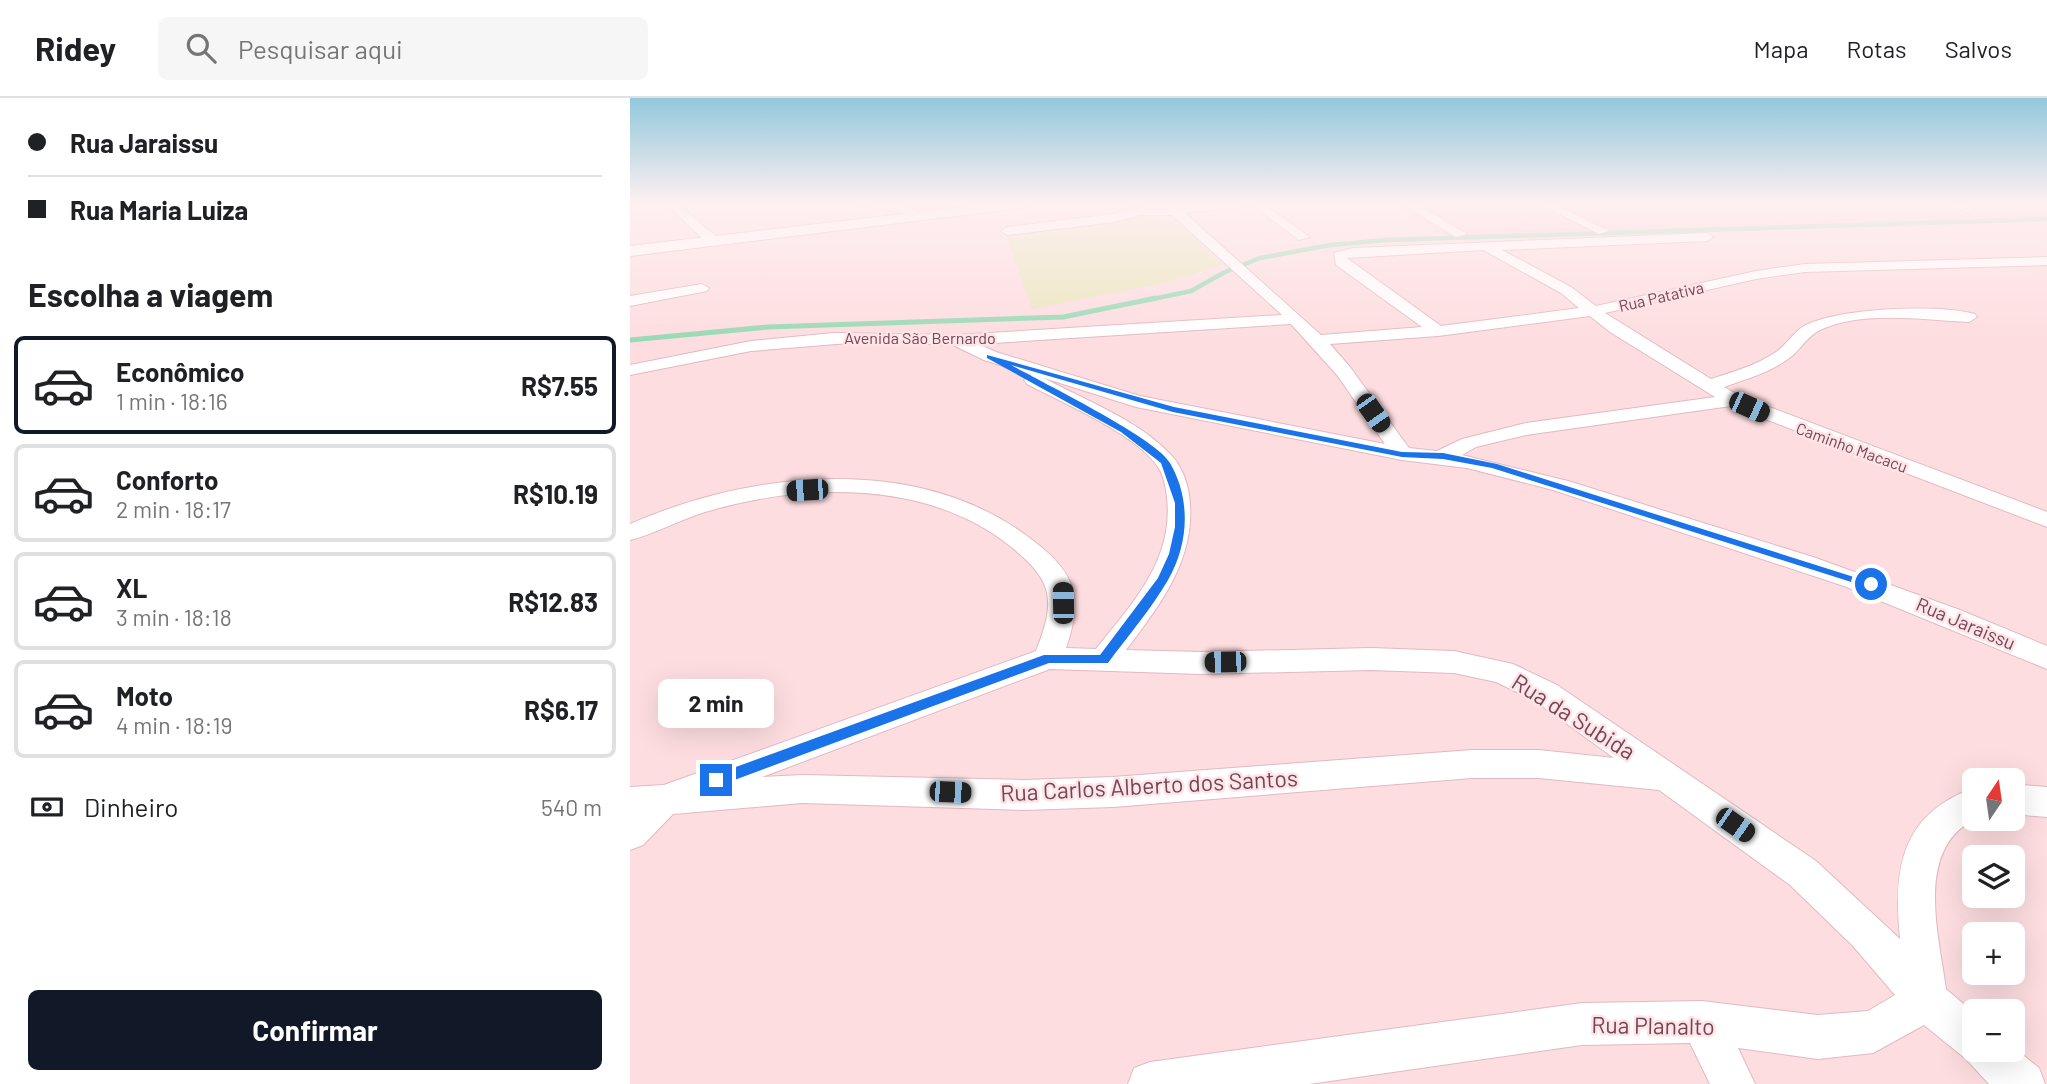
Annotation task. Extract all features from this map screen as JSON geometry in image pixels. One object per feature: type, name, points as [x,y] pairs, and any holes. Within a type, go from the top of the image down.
[{"type":"street","points":[[1220,250],[1317,340],[1344,371],[1402,454]]},
{"type":"street","points":[[1406,250],[1353,252],[1339,256],[1341,262],[1438,331]]},
{"type":"street","name":"Caminho Macacu","points":[[1493,250],[1566,290],[1592,311],[1733,400],[2047,520]]},
{"type":"street","name":"Rua Patativa","points":[[1317,340],[1438,331],[1592,311],[1756,275],[1805,268],[2047,261]]},
{"type":"street","points":[[630,301],[702,288]]},
{"type":"street","points":[[1708,386],[1746,373],[1791,349],[1810,329],[1825,323],[1897,316],[1969,317]]},
{"type":"street","name":"Avenida São Bernardo","points":[[630,370],[784,341],[908,335],[956,340],[1296,319]]},
{"type":"street","points":[[956,340],[1124,430],[1166,462],[1175,481],[1180,503],[1180,527],[1174,554],[1163,579],[1103,660]]},
{"type":"street","name":"Rua Jaraissu","points":[[990,356],[1136,401],[1402,454],[1443,456],[1522,474],[1871,584],[1970,622],[2047,659]]},
{"type":"street","name":"Rua Jaraissu","points":[[1443,456],[1469,443],[1526,429],[1733,400]]},
{"type":"street","points":[[630,533],[653,521],[713,502],[762,494],[830,489],[894,489],[940,499],[988,518],[1038,555],[1063,588],[1064,618],[1048,658],[665,799],[630,834]]},
{"type":"street","name":"Rua da Subida","points":[[1048,658],[1201,663],[1371,659],[1466,664],[1503,672],[1546,693],[1803,873],[1867,932],[1927,1000]]},
{"type":"street","name":"Rua Carlos Alberto dos Santos","points":[[630,802],[803,789],[1024,795],[1113,792],[1472,764],[1539,764],[1668,777]]},
{"type":"street","points":[[2025,800],[2047,802]]},
{"type":"street","points":[[1962,809],[1948,816],[1924,847],[1915,892],[1927,1000],[1962,1031]]},
{"type":"street","name":"Rua Planalto","points":[[1150,1084],[1582,1024],[1702,1022],[1818,1037],[1872,1032],[1927,1000]]},
{"type":"street","points":[[1702,1022],[1733,1084]]},
{"type":"street","points":[[1998,1062],[2023,1084]]},
{"type":"shaded area","points":[[1012,250],[1207,250],[1222,265],[1164,283],[1032,309]]},
{"type":"waterway","points":[[1148,300],[1191,291],[1225,272],[1260,258],[1303,250]]},
{"type":"waterway","points":[[630,340],[768,327],[1063,317],[1156,298]]},
{"type":"route","points":[[716,780],[1048,658],[1103,660],[1163,579],[1174,554],[1180,527],[1180,503],[1175,481],[1166,462],[1124,430],[990,356],[1136,401],[1402,454],[1443,456],[1494,466],[1871,584]]}]
